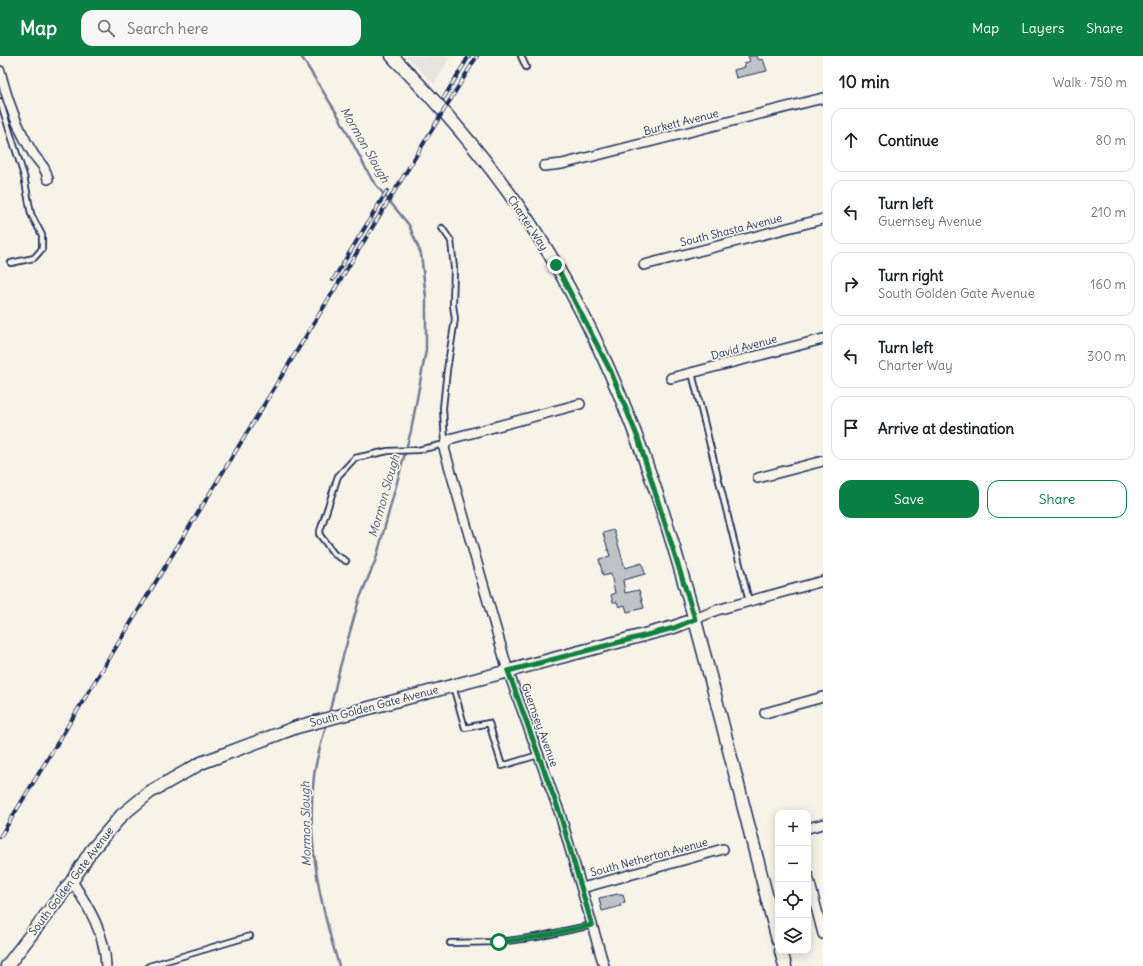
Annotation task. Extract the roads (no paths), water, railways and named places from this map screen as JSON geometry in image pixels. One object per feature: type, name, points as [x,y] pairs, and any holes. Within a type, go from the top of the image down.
[{"type":"main road","name":"Charter Way","points":[[392,56],[453,122],[494,174],[556,265],[611,372],[638,438],[695,619],[775,928]]},
{"type":"main road","name":"South Golden Gate Avenue","points":[[7,966],[72,881],[103,836],[122,816],[150,792],[201,763],[297,727],[674,628],[695,619]]},
{"type":"main road","points":[[782,954],[785,966]]},
{"type":"street","points":[[0,71],[4,100],[31,151],[46,168],[48,179]]},
{"type":"street","name":"Burkett Avenue","points":[[544,166],[562,164],[823,98]]},
{"type":"street","name":"South Shasta Avenue","points":[[644,265],[823,219]]},
{"type":"street","name":"David Avenue","points":[[671,378],[823,339]]},
{"type":"street","points":[[445,444],[453,438],[580,404]]},
{"type":"street","name":"Guernsey Avenue","points":[[445,444],[447,463],[508,671],[560,814],[604,966]]},
{"type":"street","points":[[758,478],[823,461]]},
{"type":"street","name":"South Golden Gate Avenue","points":[[695,619],[717,610],[823,581]]},
{"type":"street","points":[[765,713],[823,697]]},
{"type":"street","points":[[811,827],[823,824]]},
{"type":"street","name":"South Netherton Avenue","points":[[582,888],[723,849]]},
{"type":"street","points":[[72,881],[91,912],[101,935],[106,966]]},
{"type":"street","points":[[810,882],[823,934]]},
{"type":"lane","points":[[521,56],[526,67]]},
{"type":"lane","points":[[4,100],[24,176],[30,214],[42,235],[42,249],[34,258],[11,263]]},
{"type":"lane","points":[[346,561],[334,554],[320,534],[338,476],[355,458],[388,451],[418,450],[445,444],[443,408],[455,319],[453,305],[454,268],[451,241],[442,228]]},
{"type":"lane","points":[[692,373],[749,601]]},
{"type":"lane","points":[[453,685],[465,728],[489,723],[502,766],[538,755]]},
{"type":"lane","points":[[450,943],[499,942],[537,937],[592,925]]},
{"type":"lane","points":[[149,966],[250,936]]},
{"type":"waterway","name":"Mormon Slough","points":[[301,56],[339,117],[372,180],[409,225],[421,254],[426,297],[426,350],[411,431],[376,559],[359,600],[340,667],[329,714]]},
{"type":"waterway","name":"Mormon Slough","points":[[327,723],[319,750],[314,776],[312,800],[313,848],[316,872],[326,920],[339,966]]},
{"type":"railway","points":[[443,99],[469,56]]},
{"type":"railway","points":[[0,837],[477,56]]},
{"type":"railway","points":[[333,280],[387,191]]}]
